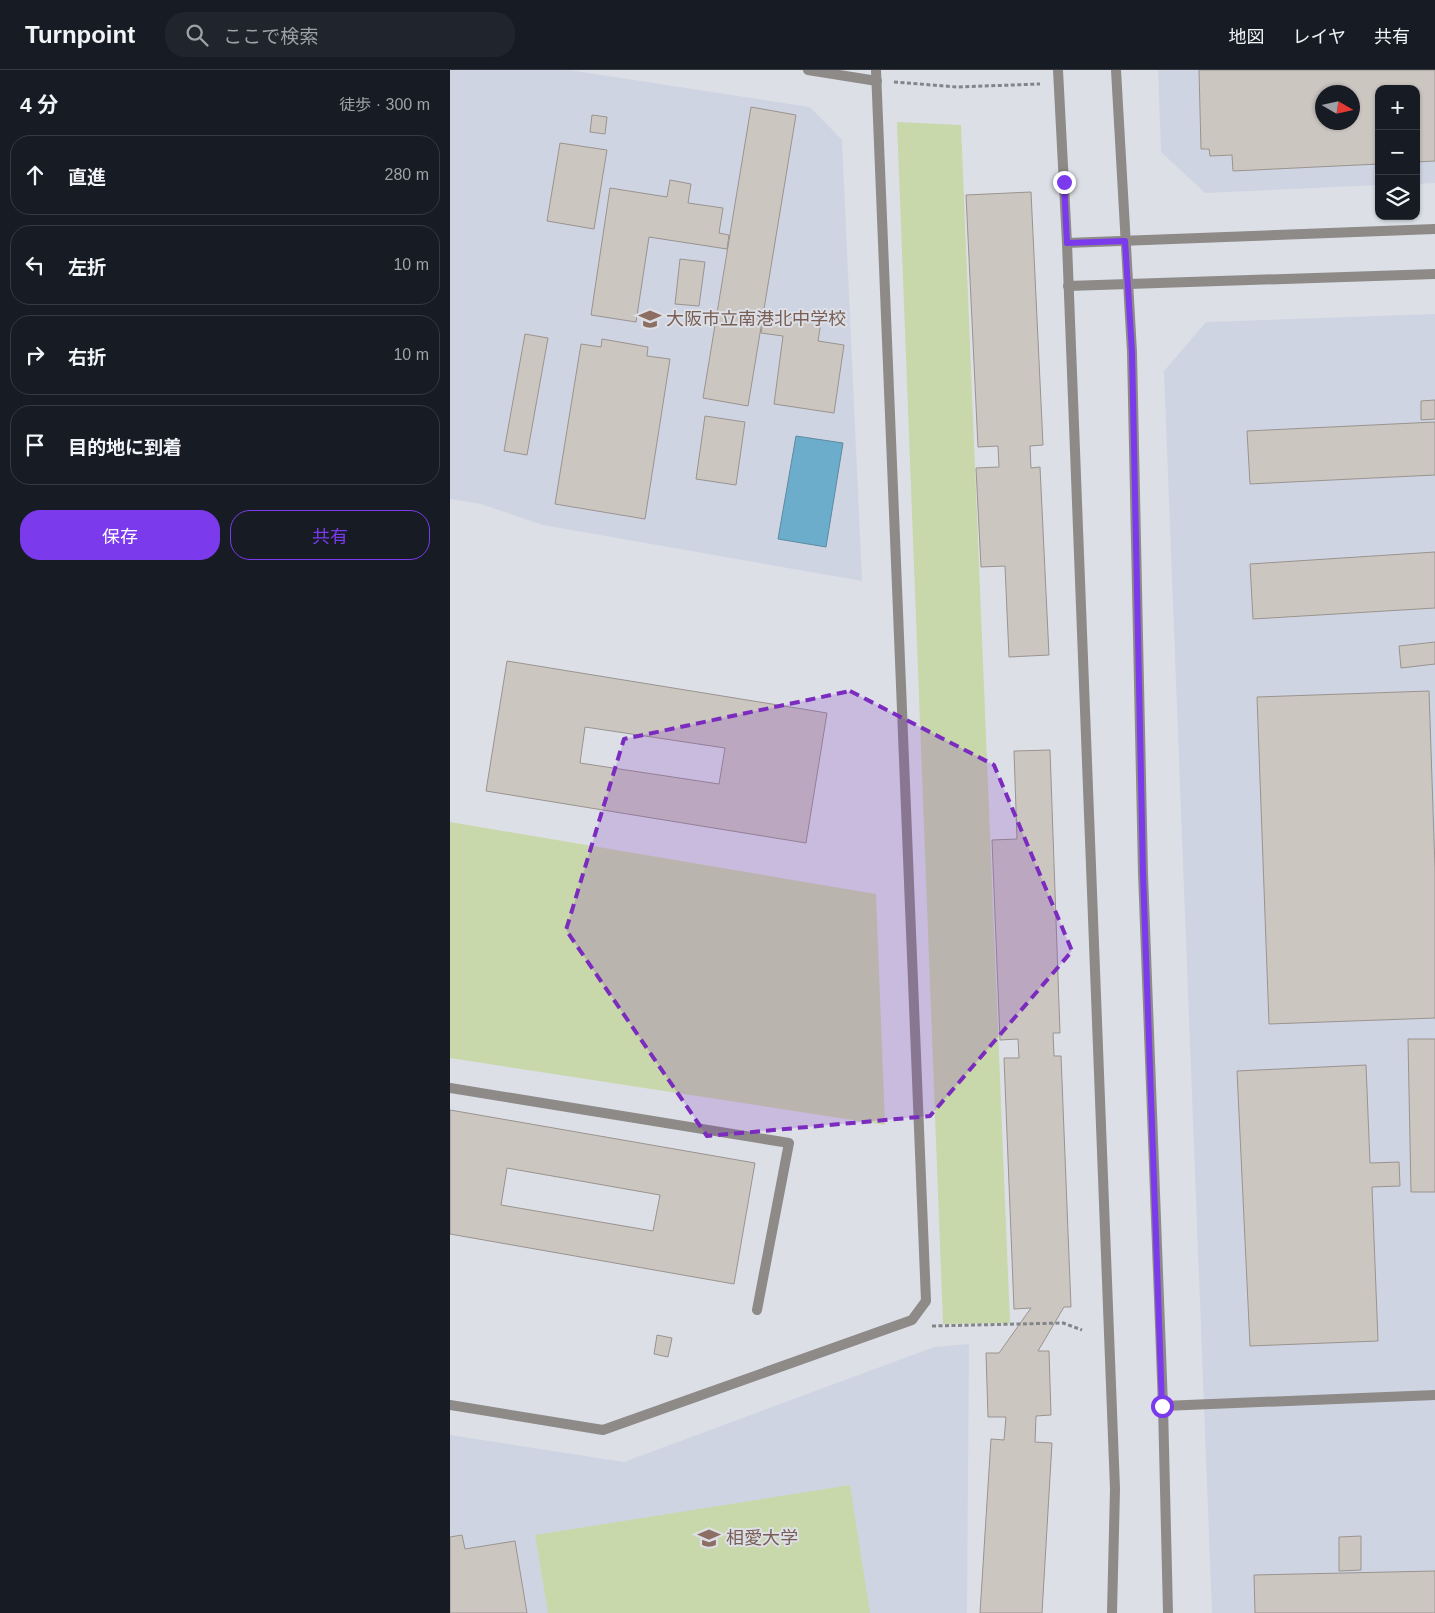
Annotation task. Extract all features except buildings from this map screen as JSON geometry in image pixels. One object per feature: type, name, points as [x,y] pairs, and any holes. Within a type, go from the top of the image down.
[{"type":"street","points":[[450,1405],[604,1430],[912,1320],[926,1301],[876,75],[808,70]]},
{"type":"street","points":[[1058,70],[1067,243],[1115,1489],[1112,1613]]},
{"type":"street","points":[[1116,70],[1133,362],[1143,873],[1168,1613]]},
{"type":"street","points":[[1067,243],[1435,229]]},
{"type":"street","points":[[1068,286],[1435,274]]},
{"type":"street","points":[[450,1088],[789,1144],[758,1310]]},
{"type":"street","points":[[1162,1406],[1435,1395]]},
{"type":"path","points":[[876,75],[957,87],[1058,84]]},
{"type":"path","points":[[929,1326],[1063,1323],[1082,1330]]},
{"type":"highlighted area","points":[[850,691],[994,765],[1072,951],[930,1116],[707,1136],[566,930],[624,739]]},
{"type":"shaded area","name":"大阪市立南港北中学校","points":[[450,70],[569,70],[810,107],[842,140],[862,581],[543,525],[481,504],[450,499]]},
{"type":"shaded area","points":[[1158,70],[1435,70],[1435,183],[1420,184],[1420,85],[1375,85],[1375,185],[1205,193],[1161,152]]},
{"type":"shaded area","points":[[1435,314],[1435,1613],[1212,1613],[1164,371],[1206,322]]},
{"type":"shaded area","name":"相愛大学","points":[[969,1344],[967,1613],[450,1613],[450,1435],[624,1462],[934,1347]]},
{"type":"green space","points":[[897,122],[961,125],[1010,1323],[943,1324]]},
{"type":"green space","points":[[450,822],[876,894],[885,1125],[450,1058]]},
{"type":"green space","points":[[850,1485],[870,1613],[548,1613],[535,1535]]},
{"type":"water","points":[[796,436],[843,443],[826,547],[778,539]]},
{"type":"place","name":"大阪市立南港北中学校","points":[[650,319]]},
{"type":"place","name":"相愛大学","points":[[709,1538]]},
{"type":"route","points":[[1064,182],[1067,243],[1125,241],[1132,352],[1143,873],[1162,1406]]}]
